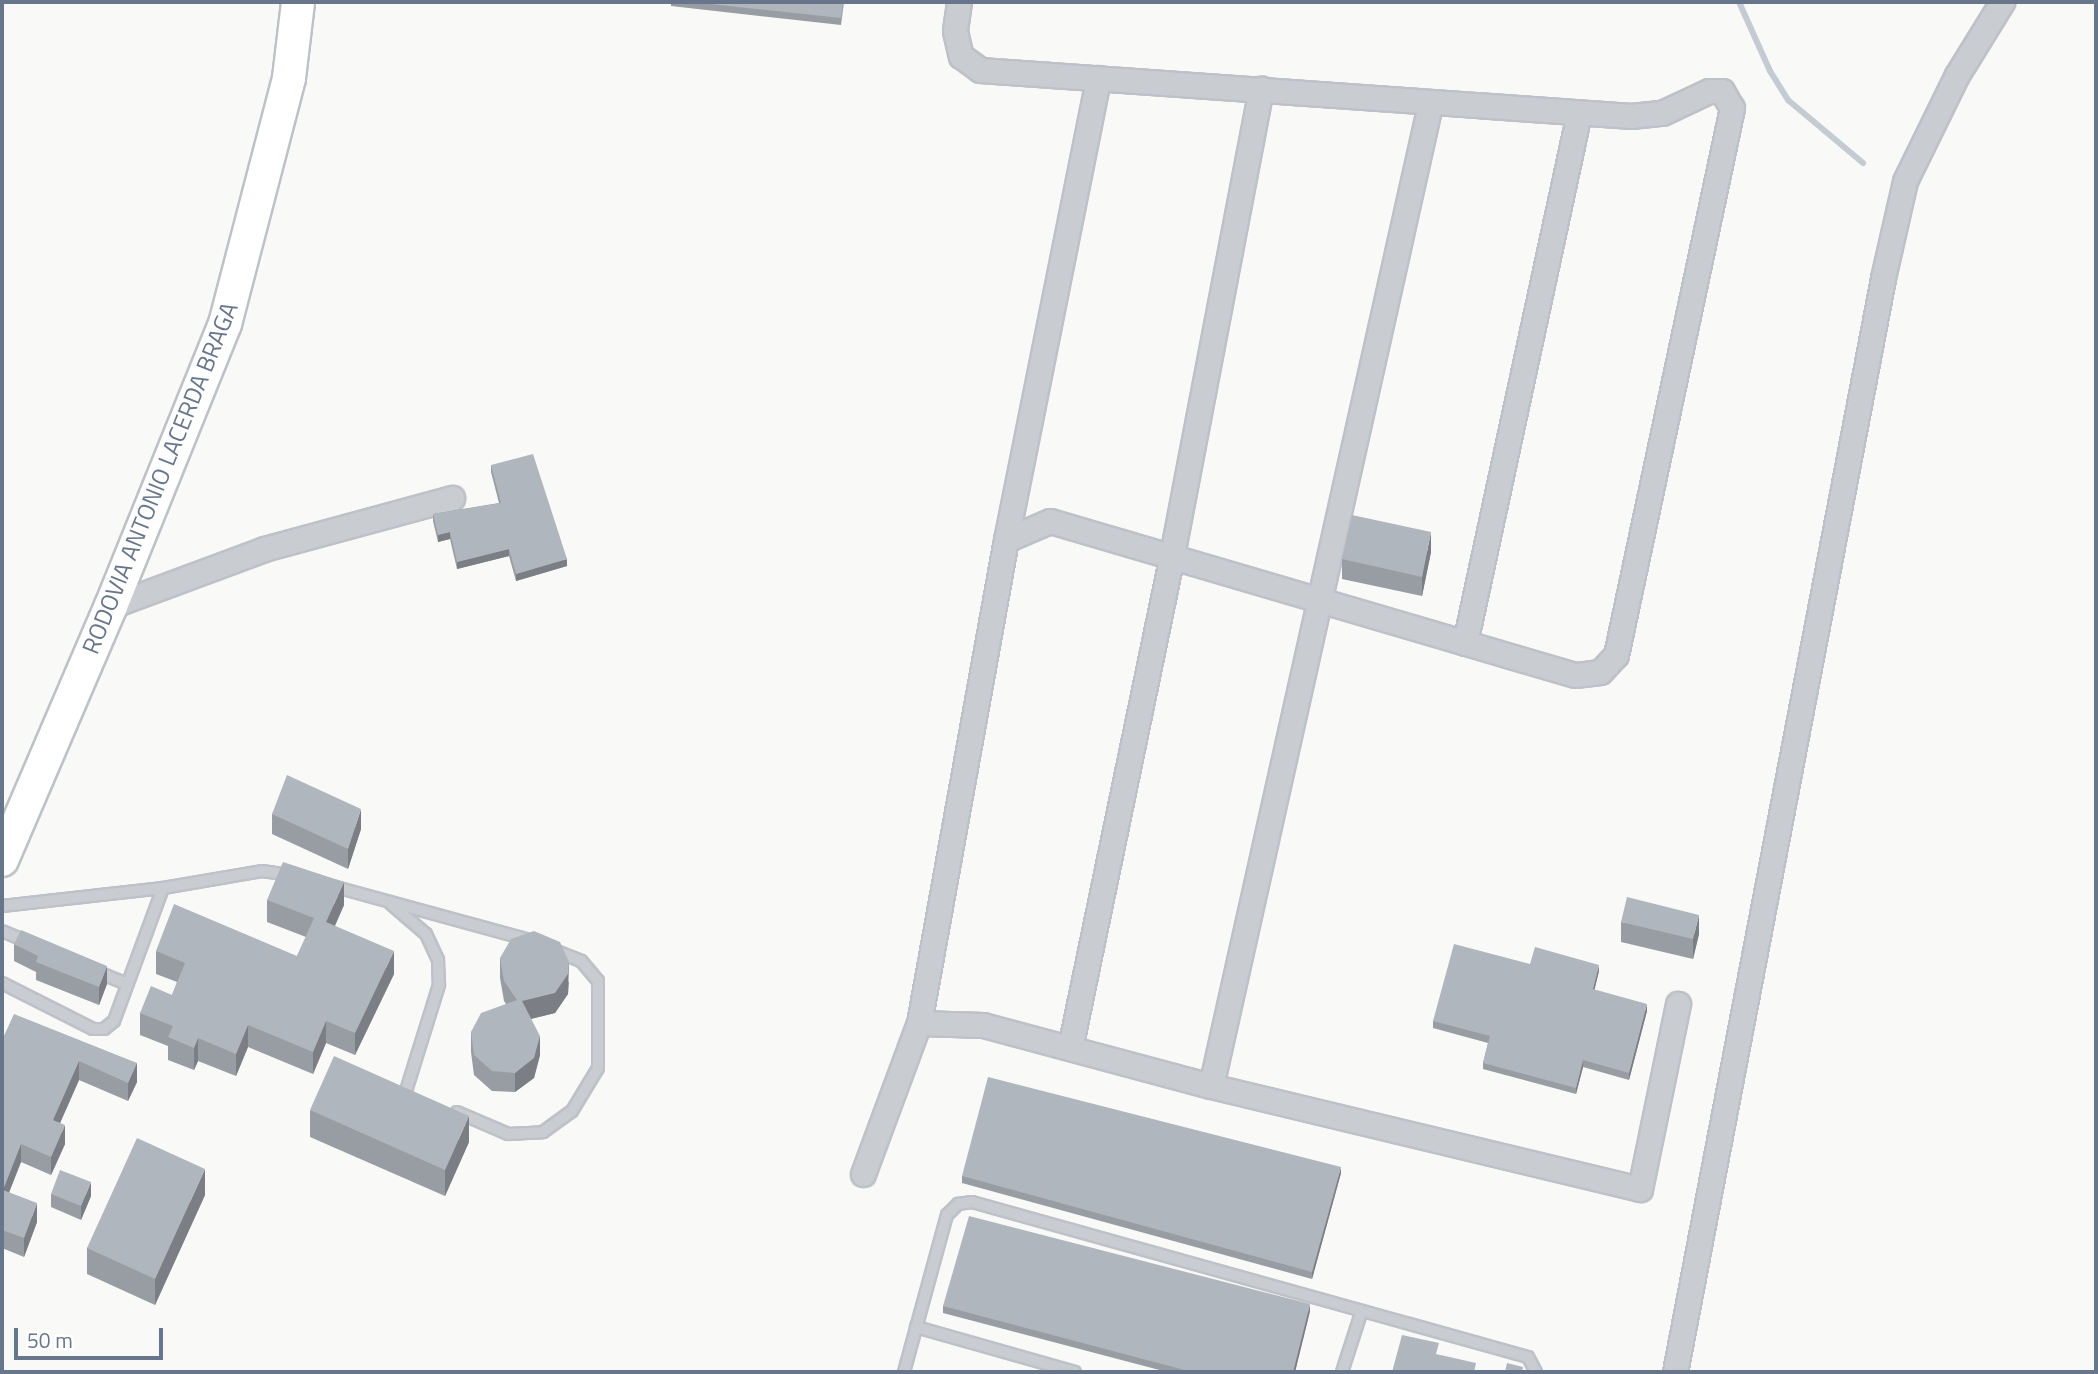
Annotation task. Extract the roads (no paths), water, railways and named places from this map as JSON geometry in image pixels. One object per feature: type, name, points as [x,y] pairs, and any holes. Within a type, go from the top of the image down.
[{"type":"main road","name":"RODOVIA ANTONIO LACERDA BRAGA","points":[[2,860],[111,606],[225,324],[289,78],[298,2]]},
{"type":"street","points":[[959,2],[955,31],[961,56],[980,70],[1261,89],[1430,105],[1579,113],[1662,113],[1709,91],[1722,91],[1732,108],[1616,655],[1600,673],[1574,675],[1050,520],[1006,540]]},
{"type":"street","points":[[1675,1372],[1877,305],[1905,181],[1957,75],[2003,2]]},
{"type":"street","points":[[863,1174],[919,1023],[1006,540],[1062,279],[1098,78]]},
{"type":"street","points":[[1070,1048],[1172,555],[1261,89]]},
{"type":"street","points":[[1211,1086],[1322,600],[1430,105]]},
{"type":"street","points":[[1465,643],[1579,113]]},
{"type":"street","points":[[111,606],[264,549],[452,498]]},
{"type":"street","points":[[919,1023],[983,1025],[1211,1086],[1640,1189],[1678,1004]]},
{"type":"lane","points":[[2,906],[163,888],[262,871],[304,878]]},
{"type":"lane","points":[[316,882],[510,932],[581,961],[598,981],[598,1068],[572,1111],[543,1132],[508,1134],[444,1107]]},
{"type":"lane","points":[[2,983],[93,1029],[104,1029],[114,1021],[163,888]]},
{"type":"lane","points":[[388,901],[426,934],[438,960],[439,985],[406,1091]]},
{"type":"lane","points":[[2,931],[40,947]]},
{"type":"lane","points":[[77,963],[128,984]]},
{"type":"lane","points":[[393,1086],[419,1096]]},
{"type":"lane","points":[[904,1372],[947,1215],[958,1204],[972,1202],[1361,1313],[1528,1357],[1536,1372]]},
{"type":"lane","points":[[1342,1372],[1361,1313]]},
{"type":"lane","points":[[916,1327],[1075,1372]]},
{"type":"waterway","points":[[1739,2],[1770,71],[1788,100],[1863,163]]}]
